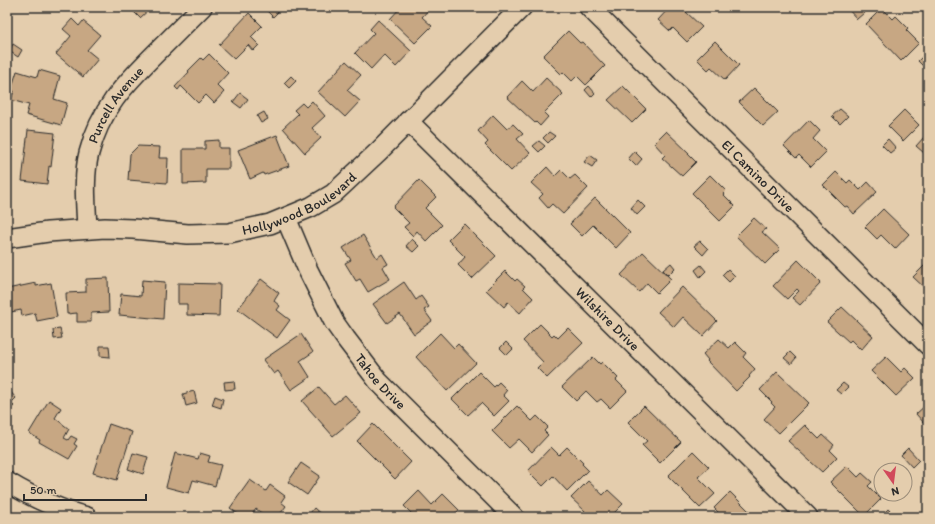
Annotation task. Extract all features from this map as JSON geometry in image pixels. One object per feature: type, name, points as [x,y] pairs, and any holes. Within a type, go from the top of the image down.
[{"type":"street","name":"Purcell Avenue","points":[[87,229],[86,173],[89,153],[103,115],[125,84],[202,7]]},
{"type":"street","name":"Hollywood Boulevard","points":[[7,238],[48,232],[87,229],[133,229],[188,234],[213,234],[250,229],[286,218],[311,207],[333,194],[379,151],[522,7]]},
{"type":"street","name":"El Camino Drive","points":[[589,7],[928,345]]},
{"type":"street","name":"Wilshire Drive","points":[[408,121],[808,517]]},
{"type":"street","name":"Tahoe Drive","points":[[286,218],[308,270],[334,322],[378,381],[514,517]]},
{"type":"street","points":[[7,482],[41,501],[87,517]]},
{"type":"building","points":[[129,7],[152,7],[140,18]]},
{"type":"building","points":[[263,7],[283,7],[273,17]]},
{"type":"building","points":[[401,7],[431,7],[422,17],[432,26],[415,43],[390,19]]},
{"type":"building","points":[[670,7],[691,7],[686,12],[702,27],[687,42],[673,28],[670,31],[658,20]]},
{"type":"building","points":[[846,7],[871,7],[857,19]]},
{"type":"building","points":[[882,8],[893,19],[896,16],[908,28],[906,30],[919,43],[901,61],[866,24]]},
{"type":"building","points":[[249,13],[262,26],[251,37],[259,45],[253,51],[248,45],[234,59],[219,45]]},
{"type":"building","points":[[72,19],[79,26],[83,21],[100,35],[87,50],[98,59],[83,77],[56,54],[71,36],[63,29]]},
{"type":"building","points":[[378,20],[411,51],[396,67],[384,55],[371,69],[355,53],[374,33],[370,29]]},
{"type":"building","points":[[568,31],[580,43],[582,42],[605,66],[586,85],[577,76],[572,81],[563,72],[561,74],[543,56]]},
{"type":"building","points":[[715,41],[739,65],[725,80],[711,67],[708,70],[697,59]]},
{"type":"building","points":[[13,44],[22,50],[18,57],[9,51]]},
{"type":"building","points":[[928,51],[928,71],[918,61]]},
{"type":"building","points":[[209,54],[228,73],[217,85],[224,92],[214,103],[206,95],[198,103],[181,86],[178,90],[175,87],[201,58],[203,60]]},
{"type":"building","points":[[346,61],[361,75],[347,90],[360,101],[345,117],[318,92]]},
{"type":"building","points":[[39,70],[60,76],[54,99],[67,103],[61,125],[26,115],[29,105],[11,100],[14,91],[11,90],[17,71],[37,77]]},
{"type":"building","points":[[291,76],[296,81],[289,88],[284,83]]},
{"type":"building","points":[[546,78],[563,94],[544,113],[548,117],[540,126],[507,97],[522,81],[533,92]]},
{"type":"building","points":[[589,86],[595,93],[591,97],[585,90]]},
{"type":"building","points":[[623,86],[646,109],[632,123],[608,100]]},
{"type":"building","points":[[754,88],[778,112],[763,126],[739,102]]},
{"type":"building","points":[[240,93],[248,99],[241,108],[233,102]]},
{"type":"building","points":[[312,101],[325,116],[312,128],[321,138],[305,153],[283,128],[298,114],[294,110],[302,103],[306,107]]},
{"type":"building","points":[[840,109],[848,116],[840,124],[832,116]]},
{"type":"building","points":[[904,110],[919,125],[903,141],[888,126]]},
{"type":"building","points":[[264,112],[268,119],[261,123],[257,116]]},
{"type":"building","points":[[493,115],[507,129],[513,124],[523,134],[517,139],[530,153],[511,171],[485,145],[488,142],[478,131]]},
{"type":"building","points":[[809,120],[820,131],[813,139],[826,152],[811,167],[799,155],[796,158],[784,146]]},
{"type":"building","points":[[28,130],[55,133],[51,167],[49,166],[47,184],[22,181]]},
{"type":"building","points":[[666,131],[689,153],[688,154],[696,162],[682,176],[662,158],[665,155],[654,143]]},
{"type":"building","points":[[549,132],[555,136],[548,143],[543,138]]},
{"type":"building","points":[[277,135],[289,166],[264,175],[263,173],[250,179],[238,150]]},
{"type":"building","points":[[925,136],[928,139],[928,148],[924,153],[916,146]]},
{"type":"building","points":[[888,139],[896,148],[890,153],[882,145]]},
{"type":"building","points":[[219,140],[219,148],[229,148],[229,169],[206,169],[206,183],[183,184],[183,149],[205,149],[205,141]]},
{"type":"building","points":[[539,141],[545,146],[539,152],[533,146]]},
{"type":"building","points":[[138,146],[160,147],[159,158],[168,158],[167,183],[128,180],[130,154]]},
{"type":"building","points":[[634,151],[642,159],[636,166],[628,158]]},
{"type":"building","points":[[590,155],[597,160],[592,167],[584,162]]},
{"type":"building","points":[[547,167],[555,176],[561,170],[570,179],[575,175],[588,188],[563,214],[552,204],[548,208],[539,198],[543,194],[531,183]]},
{"type":"building","points":[[836,172],[847,183],[850,180],[860,190],[868,182],[877,192],[854,214],[823,185]]},
{"type":"building","points":[[710,175],[726,191],[723,194],[735,206],[720,221],[692,193]]},
{"type":"building","points":[[419,180],[436,197],[425,208],[442,225],[426,241],[417,231],[413,236],[404,227],[409,223],[393,207]]},
{"type":"building","points":[[595,198],[630,233],[616,248],[593,225],[582,236],[570,224]]},
{"type":"building","points":[[638,200],[645,207],[637,215],[631,208]]},
{"type":"building","points":[[883,209],[909,234],[895,249],[881,235],[877,239],[865,227]]},
{"type":"building","points":[[754,218],[766,229],[762,232],[780,249],[765,264],[736,236]]},
{"type":"building","points":[[464,224],[496,256],[472,279],[458,265],[465,257],[448,240]]},
{"type":"building","points":[[363,235],[377,258],[382,254],[388,264],[383,267],[390,279],[368,292],[360,279],[356,281],[345,263],[351,260],[343,248]]},
{"type":"building","points":[[412,239],[419,246],[413,252],[406,246]]},
{"type":"building","points":[[700,241],[708,249],[703,255],[694,246]]},
{"type":"building","points":[[643,252],[671,279],[657,293],[647,283],[639,292],[621,275]]},
{"type":"building","points":[[798,260],[821,283],[800,305],[792,298],[799,291],[797,289],[787,299],[773,286]]},
{"type":"building","points":[[928,262],[928,291],[913,277]]},
{"type":"building","points":[[671,263],[675,268],[668,275],[663,270]]},
{"type":"building","points":[[701,265],[706,271],[700,277],[695,270]]},
{"type":"building","points":[[728,269],[735,276],[729,282],[722,275]]},
{"type":"building","points":[[505,271],[515,281],[517,279],[525,286],[523,288],[533,298],[520,313],[508,302],[504,307],[486,290]]},
{"type":"building","points":[[108,278],[109,312],[91,313],[91,322],[77,322],[77,313],[67,314],[66,293],[86,292],[86,279]]},
{"type":"building","points":[[261,279],[279,293],[274,301],[280,306],[277,310],[290,320],[277,338],[238,309]]},
{"type":"building","points":[[142,280],[165,282],[163,319],[119,315],[121,294],[141,296]]},
{"type":"building","points":[[404,282],[416,300],[421,296],[429,307],[424,310],[432,321],[414,334],[400,314],[387,323],[373,304]]},
{"type":"building","points":[[36,283],[36,286],[51,283],[57,317],[37,321],[35,313],[22,316],[21,310],[11,312],[7,289]]},
{"type":"building","points":[[178,283],[220,284],[219,316],[187,315],[187,304],[178,304]]},
{"type":"building","points":[[682,287],[717,321],[703,336],[683,317],[674,327],[658,312]]},
{"type":"building","points":[[842,307],[873,336],[861,350],[851,340],[849,342],[827,322]]},
{"type":"building","points":[[540,324],[552,336],[554,334],[558,338],[568,328],[583,343],[547,378],[537,368],[543,362],[523,341]]},
{"type":"building","points":[[60,329],[62,338],[54,339],[53,330]]},
{"type":"building","points":[[440,333],[454,348],[458,344],[476,363],[447,391],[416,357]]},
{"type":"building","points":[[301,334],[313,352],[300,361],[310,377],[291,390],[278,371],[274,374],[263,360]]},
{"type":"building","points":[[719,339],[729,348],[735,342],[746,353],[743,357],[755,369],[749,376],[750,377],[736,391],[707,361],[708,360],[703,354]]},
{"type":"building","points":[[506,342],[513,349],[507,355],[500,348]]},
{"type":"building","points":[[100,346],[109,346],[110,357],[100,356]]},
{"type":"building","points":[[790,352],[796,358],[791,364],[784,358]]},
{"type":"building","points":[[593,357],[600,364],[602,362],[618,378],[616,380],[627,391],[610,408],[601,399],[597,402],[586,391],[576,401],[562,387]]},
{"type":"building","points":[[886,357],[901,372],[905,368],[915,378],[896,396],[871,371]]},
{"type":"building","points":[[479,372],[494,387],[499,382],[507,390],[503,395],[509,401],[494,416],[481,403],[468,415],[452,399]]},
{"type":"building","points":[[777,372],[809,403],[779,433],[764,419],[775,407],[760,390]]},
{"type":"building","points":[[234,381],[235,389],[225,390],[224,382]]},
{"type":"building","points":[[843,383],[848,387],[841,394],[836,390]]},
{"type":"building","points":[[319,387],[334,404],[345,395],[361,413],[333,436],[302,401]]},
{"type":"building","points":[[7,388],[16,398],[11,403],[14,406],[7,412]]},
{"type":"building","points":[[194,391],[197,403],[186,406],[183,394]]},
{"type":"building","points":[[215,396],[223,399],[221,408],[212,405]]},
{"type":"building","points":[[49,400],[61,408],[55,418],[69,429],[64,438],[68,440],[71,436],[77,439],[74,444],[77,446],[69,459],[39,442],[40,440],[29,433]]},
{"type":"building","points":[[928,403],[928,419],[924,423],[916,414]]},
{"type":"building","points":[[517,406],[532,421],[537,416],[548,427],[544,431],[548,435],[532,452],[519,439],[509,448],[492,431]]},
{"type":"building","points":[[644,406],[681,442],[660,463],[642,445],[647,441],[628,422]]},
{"type":"building","points":[[109,424],[132,432],[117,480],[93,473]]},
{"type":"building","points":[[373,424],[411,462],[395,479],[357,441]]},
{"type":"building","points":[[805,425],[819,439],[823,435],[834,445],[830,450],[837,457],[822,472],[788,441]]},
{"type":"building","points":[[551,447],[559,455],[567,447],[588,470],[567,491],[553,476],[543,486],[528,471]]},
{"type":"building","points":[[908,448],[919,460],[913,466],[913,462],[907,462],[901,455]]},
{"type":"building","points":[[693,451],[709,467],[698,477],[715,494],[700,508],[668,476]]},
{"type":"building","points":[[133,453],[148,457],[143,474],[128,469]]},
{"type":"building","points":[[175,453],[198,459],[200,453],[210,456],[208,462],[221,465],[215,486],[193,480],[189,493],[166,487]]},
{"type":"building","points":[[301,463],[320,476],[307,495],[288,482]]},
{"type":"building","points":[[847,466],[858,477],[862,473],[872,482],[868,486],[873,491],[873,502],[878,502],[864,516],[830,482]]},
{"type":"building","points":[[250,480],[266,491],[270,485],[285,496],[281,502],[286,506],[278,517],[267,517],[256,509],[250,517],[242,517],[230,508]]},
{"type":"building","points":[[588,481],[603,495],[608,490],[623,504],[610,517],[580,517],[585,511],[571,498]]},
{"type":"building","points":[[419,491],[432,505],[443,494],[459,510],[451,517],[415,517],[404,506]]},
{"type":"building","points":[[730,492],[755,517],[723,517],[714,508]]},
{"type":"building","points":[[314,508],[324,517],[307,517]]},
{"type":"building","points":[[888,509],[896,517],[880,517]]}]
